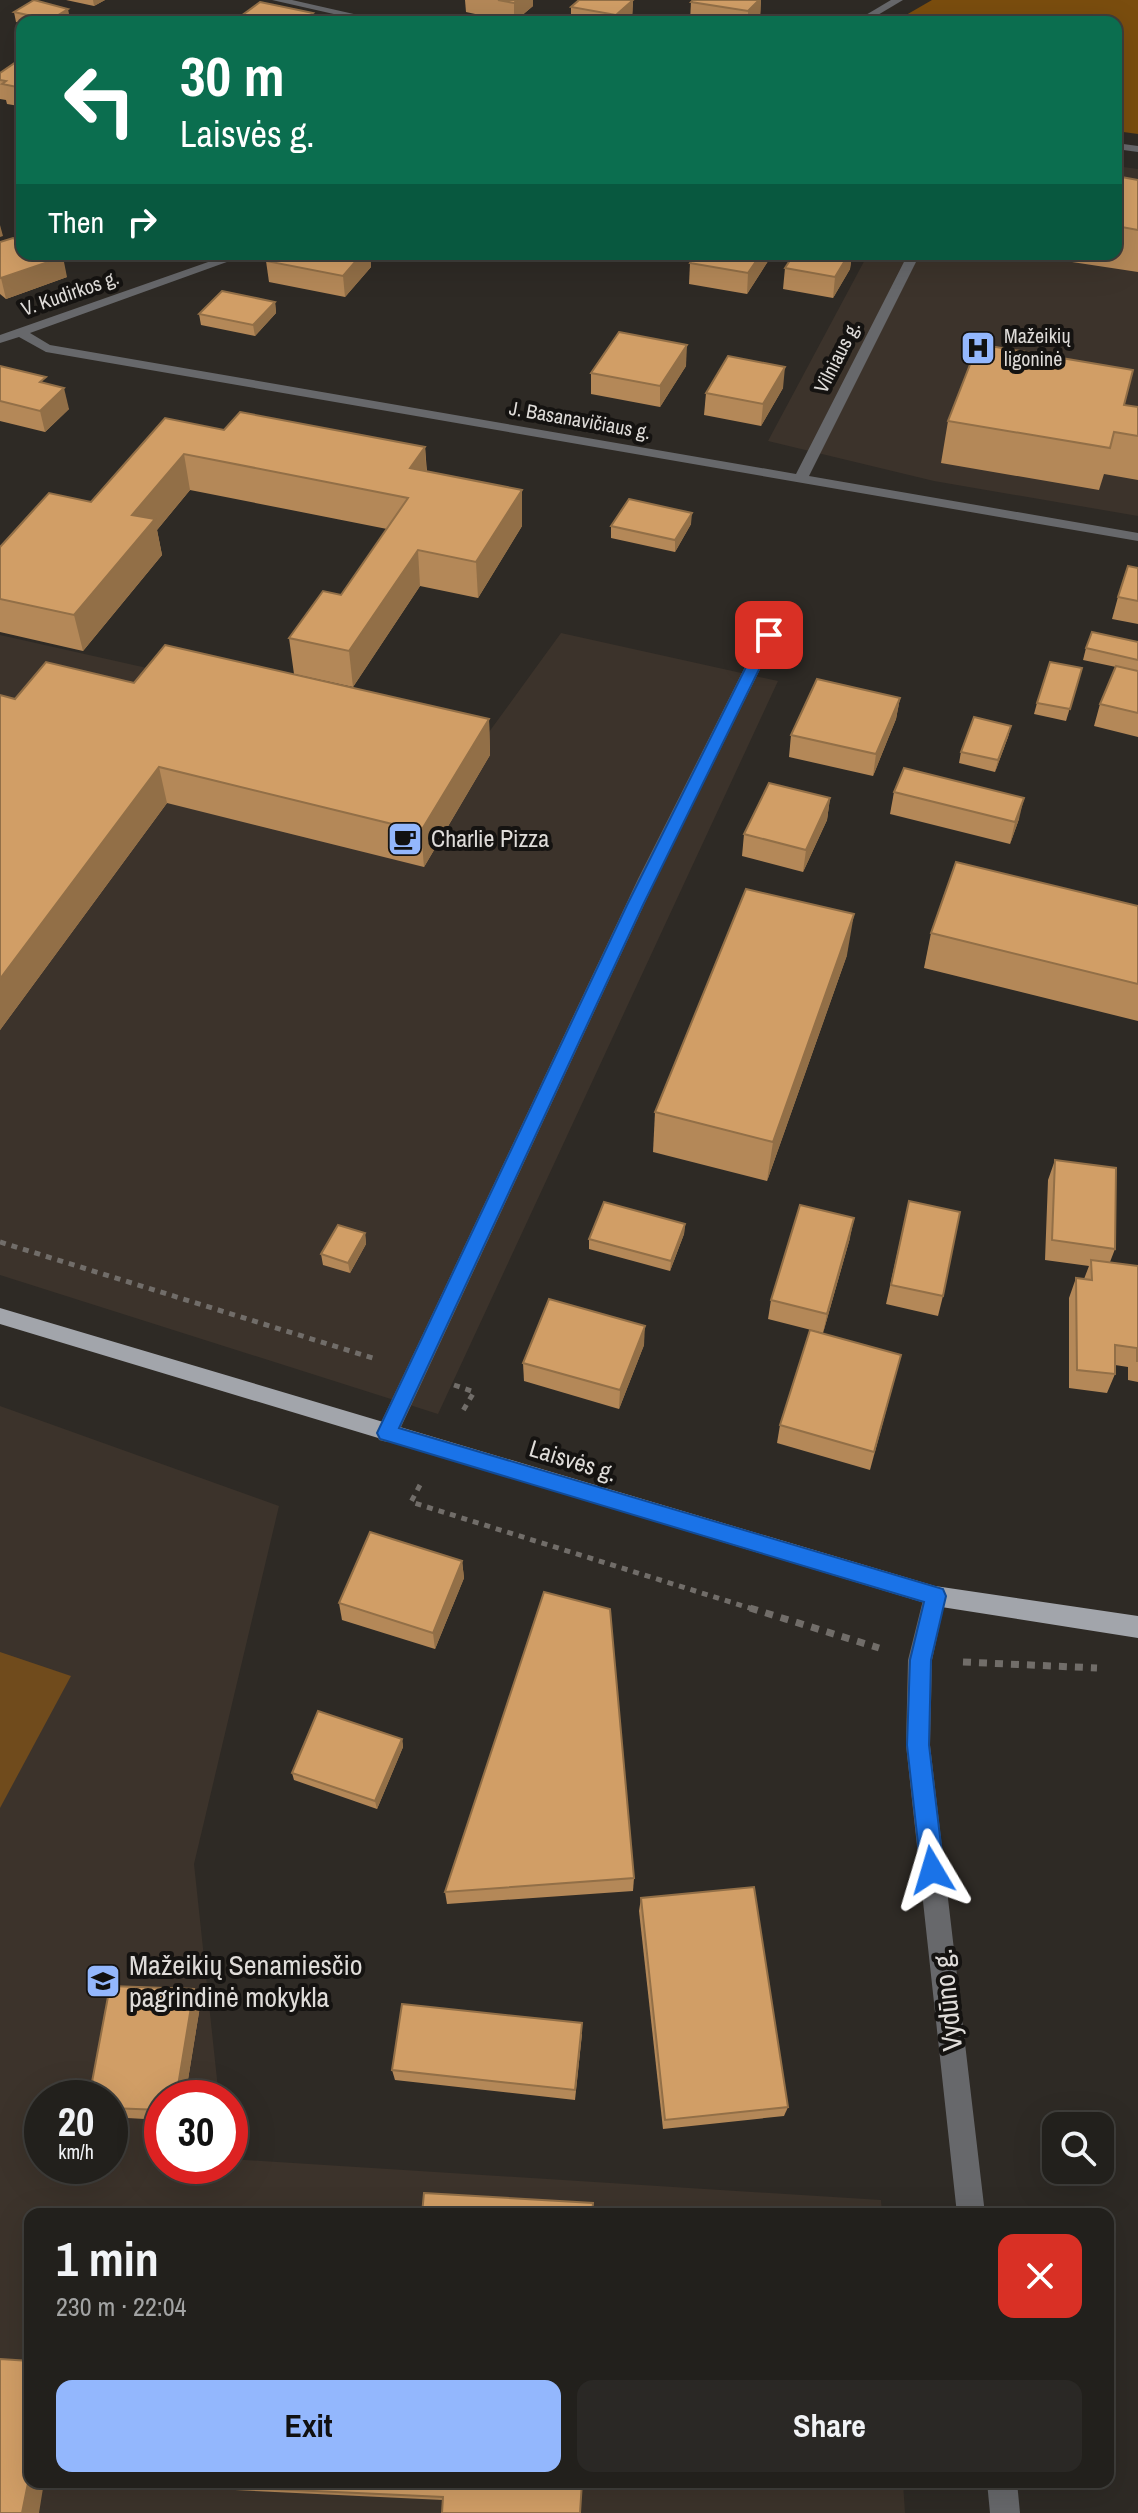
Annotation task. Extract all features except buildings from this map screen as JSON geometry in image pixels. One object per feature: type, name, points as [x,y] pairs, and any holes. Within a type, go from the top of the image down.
[{"type":"main road","name":"Laisvės g.","points":[[0,1316],[935,1596],[1138,1627]]},
{"type":"street","points":[[277,0],[355,16]]},
{"type":"street","points":[[870,16],[898,0]]},
{"type":"street","name":"V. Kudirkos g.","points":[[0,339],[226,260]]},
{"type":"street","name":"Vilniaus g.","points":[[800,479],[911,260]]},
{"type":"street","name":"J. Basanavičiaus g.","points":[[20,332],[46,348],[1138,537]]},
{"type":"street","points":[[387,1433],[629,918],[769,635]]},
{"type":"street","name":"Vydūno g.","points":[[935,1596],[920,1660],[918,1745],[970,2208]]},
{"type":"street","points":[[1003,2488],[1005,2513]]},
{"type":"path","points":[[920,1660],[1107,1668]]},
{"type":"shaded area","points":[[932,0],[1138,0],[1138,134],[1122,132],[1122,16],[904,16]]},
{"type":"shaded area","name":"Mažeikių ligoninė","points":[[1122,167],[1138,169],[1138,516],[934,481],[768,441],[865,260],[1122,260]]},
{"type":"shaded area","points":[[561,633],[778,681],[438,1414],[0,1275],[0,635],[481,743]]},
{"type":"shaded area","name":"Mažeikių Senamiesčio pagrindinė mokykla","points":[[0,1406],[279,1506],[194,1864],[217,2080],[144,2080],[144,2184],[248,2184],[248,2160],[881,2200],[882,2208],[24,2208],[24,2488],[903,2488],[905,2513],[0,2513]]},
{"type":"shaded area","points":[[0,1652],[71,1676],[0,1808]]},
{"type":"place","name":"Mažeikių ligoninė","points":[[978,348]]},
{"type":"place","name":"Charlie Pizza","points":[[405,839]]},
{"type":"place","name":"Mažeikių Senamiesčio pagrindinė mokykla","points":[[103,1981]]},
{"type":"route","points":[[769,635],[635,905],[387,1433],[935,1596],[920,1660],[918,1745],[932,1870]]}]
